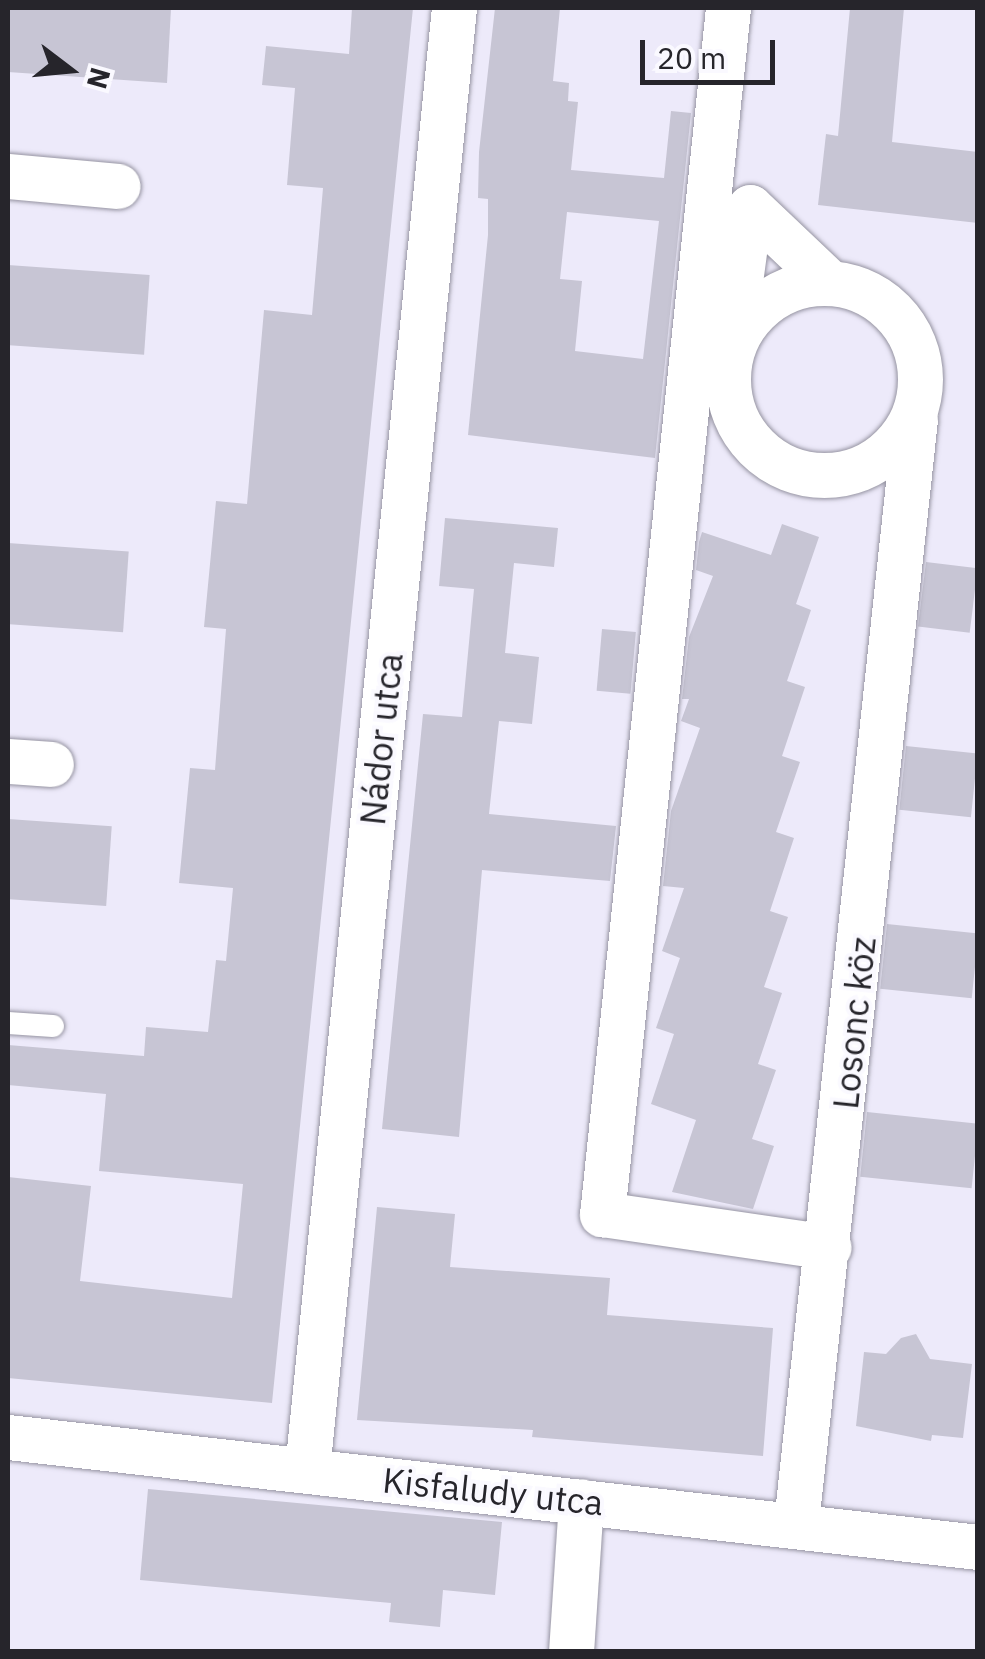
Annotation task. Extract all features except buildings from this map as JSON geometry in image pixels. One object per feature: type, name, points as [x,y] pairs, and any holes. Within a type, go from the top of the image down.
[{"type":"street","name":"Nádor utca","points":[[307,1470],[454,8]]},
{"type":"street","points":[[728,8],[723,196],[729,370],[736,418],[753,445],[778,465]]},
{"type":"street","points":[[8,176],[118,186]]},
{"type":"street","points":[[723,196],[828,282]]},
{"type":"street","points":[[723,196],[700,455],[602,1214],[830,1247]]},
{"type":"street","points":[[828,282],[860,288],[888,305],[908,330],[920,361],[915,418],[892,448],[839,475],[808,475],[778,465],[700,455],[744,324],[767,300],[828,282]]},
{"type":"street","name":"Losonc köz","points":[[796,1522],[830,1247],[908,524],[915,418]]},
{"type":"street","points":[[839,475],[908,524]]},
{"type":"street","name":"Kisfaludy utca","points":[[8,1437],[796,1522],[978,1547]]},
{"type":"street","points":[[571,1652],[581,1501]]},
{"type":"lane","points":[[8,1022],[53,1026]]}]
